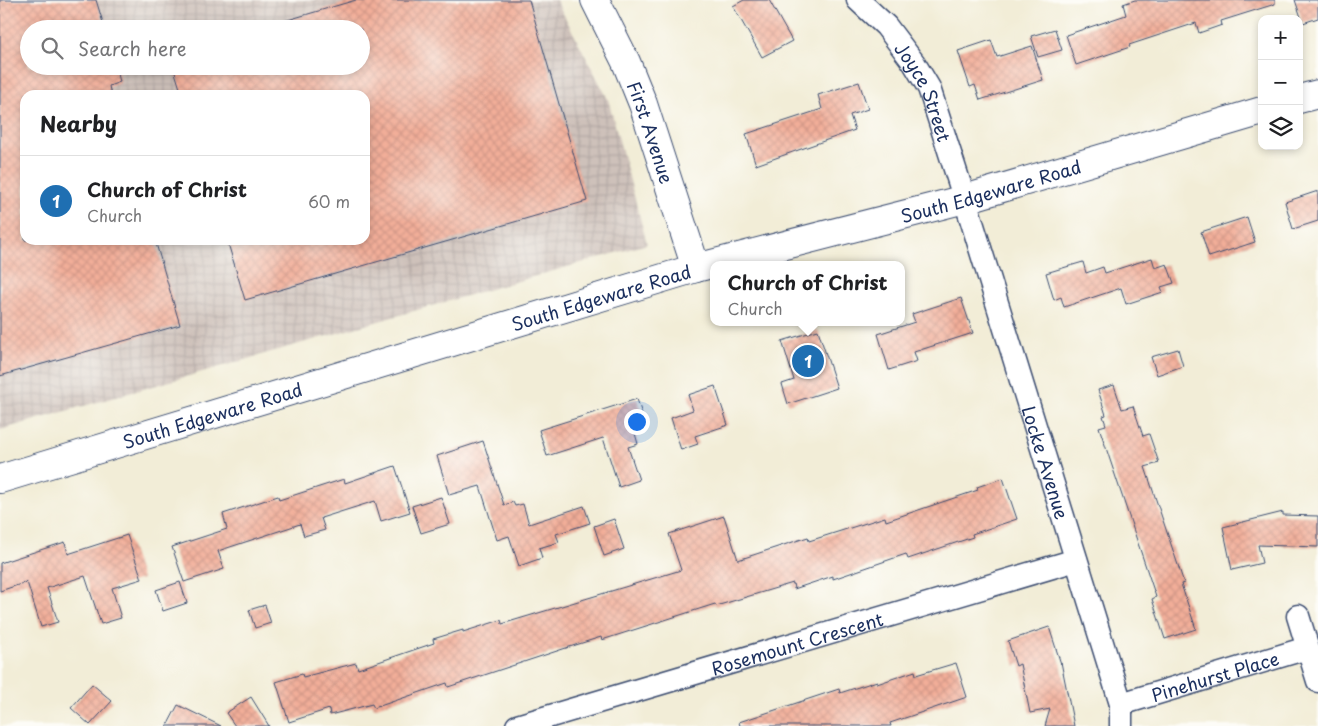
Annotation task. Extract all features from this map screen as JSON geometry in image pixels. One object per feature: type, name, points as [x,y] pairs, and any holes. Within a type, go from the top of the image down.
[{"type":"main road","name":"First Avenue","points":[[595,0],[626,62],[643,104],[696,268]]},
{"type":"main road","points":[[1303,98],[1318,94]]},
{"type":"main road","name":"South Edgeware Road","points":[[723,261],[965,199],[1258,111]]},
{"type":"main road","name":"South Edgeware Road","points":[[0,479],[710,264]]},
{"type":"street","name":"Joyce Street","points":[[858,0],[886,26],[914,62],[929,88],[965,199]]},
{"type":"street","name":"Locke Avenue","points":[[965,199],[1076,560],[1121,715]]},
{"type":"street","name":"Rosemount Crescent","points":[[517,726],[1076,560]]},
{"type":"street","points":[[1298,616],[1318,681]]},
{"type":"street","name":"Pinehurst Place","points":[[1121,715],[1307,648]]},
{"type":"shaded area","points":[[0,0],[556,0],[608,99],[647,244],[0,430]]},
{"type":"building","points":[[0,0],[96,0],[102,20],[20,20],[20,75],[118,75],[120,82],[109,86],[110,90],[20,90],[20,245],[156,245],[180,325],[0,376]]},
{"type":"building","points":[[356,0],[529,0],[587,201],[245,300],[228,245],[370,245],[370,90],[180,90],[176,75],[370,75],[370,20],[288,20]]},
{"type":"building","points":[[744,0],[769,0],[792,41],[762,57],[733,6]]},
{"type":"building","points":[[1135,0],[1275,0],[1275,4],[1221,21],[1222,25],[1199,33],[1196,23],[1076,65],[1066,35],[1126,15],[1123,4]]},
{"type":"building","points":[[1295,0],[1318,0],[1318,18],[1303,23],[1303,15],[1300,15]]},
{"type":"building","points":[[1055,29],[1062,50],[1038,57],[1031,36]]},
{"type":"building","points":[[991,40],[997,57],[1032,46],[1043,80],[980,100],[975,85],[970,87],[958,51]]},
{"type":"building","points":[[859,82],[868,109],[850,115],[855,130],[756,165],[746,134],[822,109],[818,95]]},
{"type":"building","points":[[1318,191],[1318,221],[1293,229],[1285,202]]},
{"type":"building","points":[[1247,217],[1255,242],[1209,257],[1201,232]]},
{"type":"building","points":[[1152,258],[1155,268],[1167,264],[1174,283],[1161,287],[1163,292],[1126,304],[1121,288],[1064,307],[1061,297],[1054,300],[1046,273],[1083,262],[1086,273],[1103,267],[1105,273]]},
{"type":"building","points":[[961,298],[973,333],[914,352],[917,361],[889,370],[878,334],[915,322],[912,314]]},
{"type":"building","points":[[818,330],[837,388],[788,404],[782,384],[794,380],[782,341]]},
{"type":"building","points":[[1178,349],[1183,366],[1157,375],[1151,357]]},
{"type":"building","points":[[1114,385],[1122,409],[1133,406],[1143,436],[1149,434],[1159,463],[1145,467],[1184,583],[1181,584],[1196,629],[1165,639],[1152,599],[1156,597],[1099,427],[1106,425],[1103,416],[1106,415],[1098,390]]},
{"type":"building","points":[[715,386],[728,425],[695,436],[698,444],[681,450],[671,418],[693,410],[688,395]]},
{"type":"building","points":[[637,399],[646,426],[634,430],[638,444],[628,447],[639,480],[619,487],[603,438],[547,456],[539,430]]},
{"type":"building","points":[[483,441],[504,505],[513,502],[515,506],[523,504],[529,524],[584,506],[590,523],[556,534],[559,542],[539,548],[542,558],[519,566],[509,536],[497,540],[480,486],[449,495],[437,456]]},
{"type":"building","points":[[395,466],[410,512],[381,521],[375,501],[321,518],[325,530],[304,536],[300,524],[218,551],[224,569],[184,582],[172,547],[227,529],[223,514],[278,496],[279,500],[344,479],[345,483]]},
{"type":"building","points":[[1003,478],[1017,519],[972,534],[973,537],[908,559],[906,554],[833,579],[833,576],[794,589],[793,583],[716,606],[715,604],[602,640],[601,637],[448,687],[447,683],[374,708],[372,704],[330,715],[329,709],[289,722],[276,682],[302,674],[303,677],[356,663],[358,669],[434,643],[433,639],[501,620],[502,624],[681,570],[669,534],[724,516],[738,560],[808,537],[809,541],[885,517],[886,521],[978,490],[977,487]]},
{"type":"building","points":[[441,497],[450,524],[421,533],[412,506]]},
{"type":"building","points":[[1283,512],[1283,515],[1318,516],[1318,547],[1258,545],[1262,563],[1232,570],[1223,527]]},
{"type":"building","points":[[614,519],[624,549],[604,556],[594,526]]},
{"type":"building","points":[[127,535],[142,579],[112,588],[121,618],[101,624],[85,576],[47,588],[58,622],[41,627],[27,582],[0,591],[0,563],[65,542],[68,554]]},
{"type":"building","points":[[180,582],[187,603],[163,611],[156,590]]},
{"type":"building","points":[[265,605],[271,623],[255,628],[249,610]]},
{"type":"building","points":[[1049,627],[1061,664],[1061,662],[1074,726],[1045,726],[1050,709],[1030,713],[1020,664],[1016,666],[1008,641]]},
{"type":"building","points":[[956,663],[967,697],[890,723],[891,726],[740,726],[739,722],[839,689],[840,693],[877,681],[877,684],[915,671],[916,675]]},
{"type":"building","points":[[92,684],[112,701],[90,725],[71,708]]},
{"type":"building","points":[[251,697],[269,726],[235,726],[226,713]]},
{"type":"building","points":[[178,705],[221,726],[167,726]]},
{"type":"place","name":"Church of Christ","points":[[808,361]]}]
